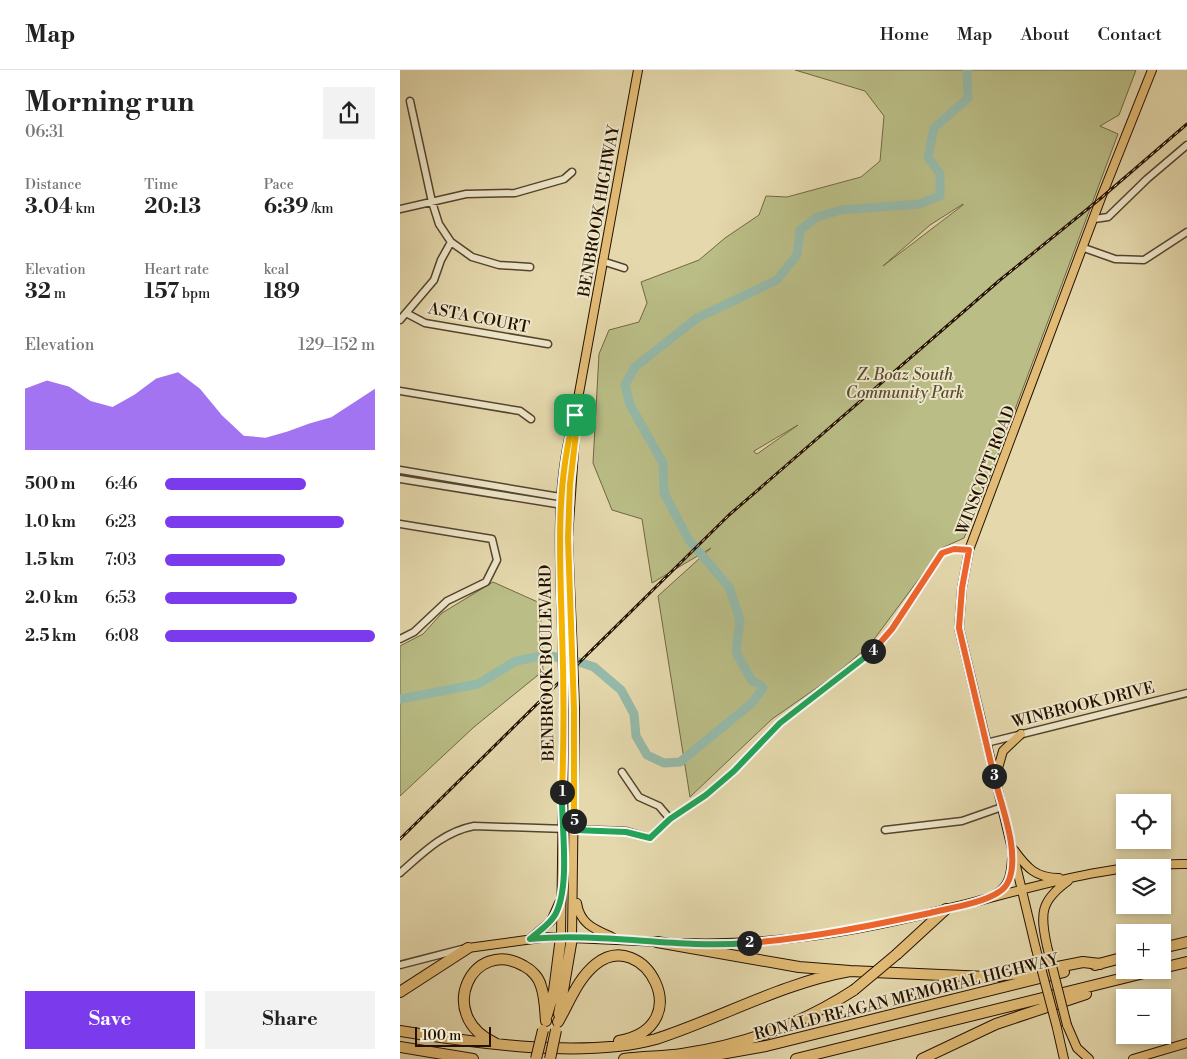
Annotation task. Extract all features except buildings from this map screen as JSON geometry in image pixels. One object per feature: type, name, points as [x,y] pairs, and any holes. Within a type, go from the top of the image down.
[{"type":"highway","points":[[624,1059],[685,1054],[758,1036],[814,1014],[854,990],[946,909]]},
{"type":"highway","name":"BENBROOK BOULEVARD","points":[[536,1059],[567,938]]},
{"type":"highway","name":"BENBROOK BOULEVARD","points":[[550,1059],[557,1026],[567,938]]},
{"type":"highway","points":[[657,942],[799,967],[850,971],[986,976],[1032,972],[1083,962],[1100,964]]},
{"type":"highway","points":[[1171,946],[1187,942]]},
{"type":"highway","points":[[400,992],[468,948]]},
{"type":"highway","points":[[557,1026],[582,980],[598,962],[617,955],[639,962],[646,968],[659,986],[660,1006],[652,1022],[637,1035],[586,1049]]},
{"type":"highway","points":[[503,1046],[478,1033],[464,1009],[462,997],[465,986],[478,968],[487,962],[509,960],[528,968],[541,985],[544,1025]]},
{"type":"highway","name":"RONALD REAGAN MEMORIAL HIGHWAY","points":[[693,1059],[766,1046],[1116,960]]},
{"type":"highway","points":[[1171,966],[1187,962]]},
{"type":"highway","points":[[400,1030],[503,1046],[586,1049],[654,1040],[806,981],[850,971]]},
{"type":"highway","points":[[796,1059],[1120,979]]},
{"type":"highway","points":[[922,1059],[996,1024],[1099,990],[1116,980]]},
{"type":"highway","points":[[400,1047],[473,1059]]},
{"type":"main road","name":"BENBROOK HIGHWAY","points":[[585,358],[638,70]]},
{"type":"main road","name":"WINSCOTT ROAD","points":[[1064,1059],[986,743],[958,620],[969,550],[1152,70]]},
{"type":"main road","name":"BENBROOK BOULEVARD","points":[[567,938],[562,891],[564,713],[562,632],[565,502],[568,440],[575,415],[585,358]]},
{"type":"main road","name":"BENBROOK BOULEVARD","points":[[565,502],[574,709],[574,884],[567,938]]},
{"type":"main road","points":[[995,780],[1003,751],[1022,734]]},
{"type":"main road","points":[[1012,846],[1026,867],[1037,875],[1049,878],[1072,878]]},
{"type":"main road","points":[[988,898],[999,892],[1010,879],[1012,846]]},
{"type":"main road","points":[[468,948],[530,939],[567,938],[724,944],[791,940],[946,909],[1022,889],[1132,866],[1187,864]]},
{"type":"main road","points":[[1072,878],[1052,892],[1045,905],[1042,920],[1067,1025],[1076,1048],[1089,1059]]},
{"type":"main road","points":[[574,884],[581,919],[591,928],[616,939]]},
{"type":"main road","points":[[530,939],[551,921],[557,910],[562,891]]},
{"type":"main road","points":[[1133,1059],[1187,1043]]},
{"type":"street","points":[[410,101],[432,202],[439,224],[451,242],[472,257],[499,265],[530,267]]},
{"type":"street","points":[[1094,219],[1108,217],[1147,179],[1187,145]]},
{"type":"street","points":[[400,209],[466,194],[515,192],[564,179],[572,172]]},
{"type":"street","points":[[1084,248],[1115,259],[1144,260],[1187,232]]},
{"type":"street","points":[[400,320],[434,280],[441,260],[451,242]]},
{"type":"street","points":[[602,261],[624,268]]},
{"type":"street","name":"ASTA COURT","points":[[406,313],[425,323],[548,344]]},
{"type":"street","points":[[400,391],[520,411],[530,419]]},
{"type":"street","points":[[400,470],[565,502]]},
{"type":"street","points":[[400,479],[565,502]]},
{"type":"street","points":[[400,524],[492,539],[497,560],[486,582],[447,601],[414,632],[400,639]]},
{"type":"street","points":[[400,873],[433,845],[463,828],[491,826],[626,832],[650,838],[670,819],[706,795],[734,771],[780,723],[876,648],[892,629],[942,553],[954,549],[969,550]]},
{"type":"street","name":"WINBROOK DRIVE","points":[[986,743],[1187,692]]},
{"type":"street","points":[[622,772],[640,797],[659,806],[670,819]]},
{"type":"street","points":[[885,830],[962,822],[1002,807]]},
{"type":"street","points":[[400,965],[468,948]]},
{"type":"green space","name":"Z. Boaz South Community Park","points":[[795,70],[1136,70],[1119,115],[1100,126],[1118,134],[992,471],[964,538],[942,548],[869,646],[831,678],[772,719],[690,797],[658,596],[711,548],[652,583],[642,519],[612,510],[593,463],[599,354],[609,330],[639,322],[647,303],[641,282],[699,260],[725,238],[759,215],[766,196],[787,197],[861,177],[880,161],[884,116],[865,91]],"holes":[[[963,205],[883,266],[930,225]],[[798,425],[757,454],[754,452],[754,451]]]},
{"type":"green space","points":[[493,582],[540,603],[543,671],[474,727],[400,796],[400,646],[423,634],[442,613]]},
{"type":"waterway","points":[[400,699],[478,684],[516,661],[546,655],[576,661],[594,667],[621,690],[634,714],[636,736],[647,755],[664,763],[680,762],[752,703],[763,688],[752,681],[736,652],[740,620],[729,587],[689,540],[664,493],[663,463],[630,405],[625,385],[635,367],[697,318],[777,280],[797,255],[800,230],[817,217],[841,210],[919,204],[940,196],[940,174],[928,157],[934,128],[968,98],[967,70]]},
{"type":"railway","points":[[400,839],[729,515],[1000,280],[1101,198],[1187,124]]},
{"type":"route","points":[[575,415],[576,433],[570,484],[568,538],[574,709],[574,830],[636,833],[650,838],[670,819],[706,795],[734,771],[780,723],[858,664],[876,648],[892,629],[942,553],[954,549],[969,550],[958,620],[1012,846],[1012,870],[1010,879],[1005,887],[988,898],[946,909],[841,932],[791,940],[724,944],[561,937],[530,939],[551,921],[557,910],[562,891],[564,713],[560,538],[561,497],[568,440],[575,415]]}]
